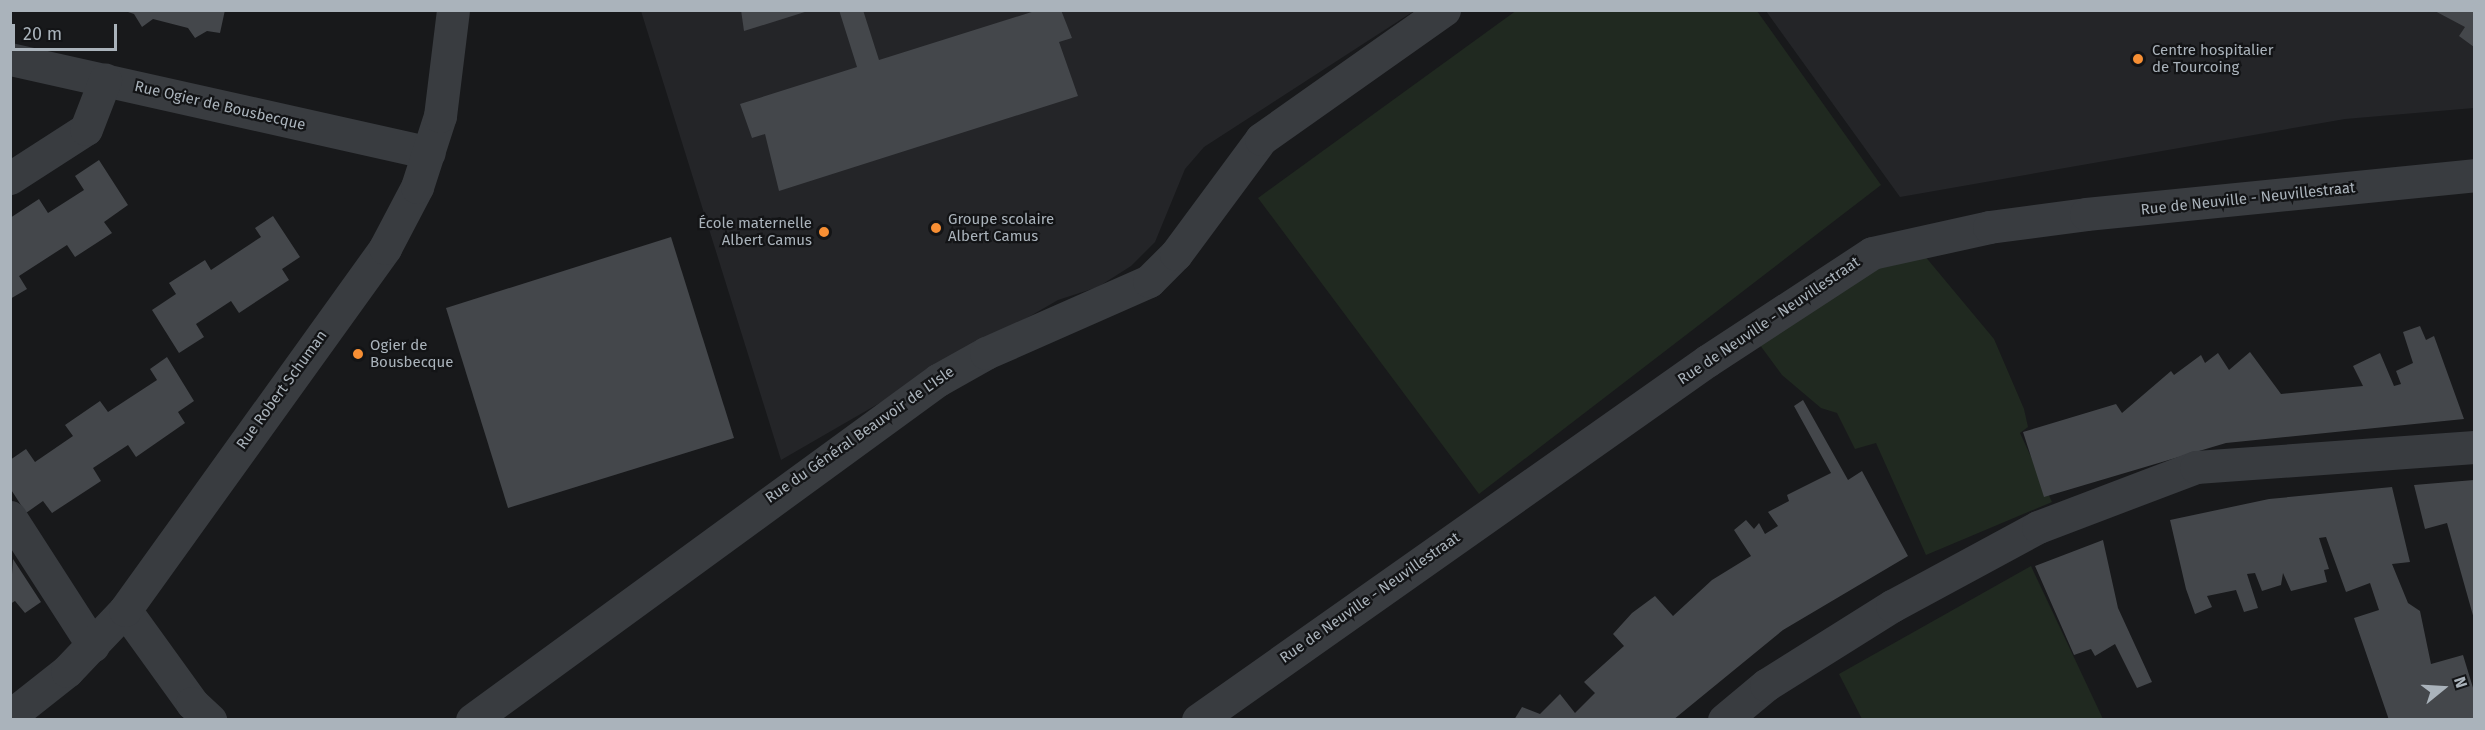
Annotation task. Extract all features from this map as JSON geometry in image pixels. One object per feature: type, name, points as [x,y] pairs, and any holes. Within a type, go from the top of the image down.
[{"type":"street","name":"Rue Robert Schuman","points":[[10,716],[93,646],[125,610],[385,248],[429,153],[447,83],[453,10]]},
{"type":"street","name":"Rue du Général Beauvoir de L'Isle","points":[[472,720],[952,370],[1149,281],[1176,254],[1262,139],[1444,10]]},
{"type":"street","name":"Rue Ogier de Bousbecque","points":[[10,58],[429,153]]},
{"type":"street","points":[[10,178],[86,129],[105,80]]},
{"type":"street","name":"Rue de Neuville - Neuvillestraat","points":[[1198,720],[1707,361],[1872,253],[1989,227],[2475,175]]},
{"type":"street","points":[[1724,720],[1766,685],[1892,606],[2038,527],[2196,467],[2475,447]]},
{"type":"street","points":[[10,517],[93,646]]},
{"type":"street","points":[[125,610],[192,703],[210,720]]},
{"type":"shaded area","points":[[1517,10],[1757,11],[1881,185],[1479,494],[1258,198]]},
{"type":"shaded area","name":"Groupe scolaire Albert Camus","points":[[641,11],[1414,11],[1204,147],[1185,169],[1155,242],[1131,266],[1098,287],[1058,300],[781,460]]},
{"type":"shaded area","name":"Centre hospitalier de Tourcoing","points":[[1766,11],[2474,11],[2474,108],[2345,119],[1900,197]]},
{"type":"shaded area","points":[[1914,243],[1994,339],[2024,409],[2028,427],[2020,433],[2052,502],[1926,555],[1876,443],[1855,449],[1837,413],[1821,408],[1782,375],[1754,337]]},
{"type":"shaded area","points":[[2031,566],[2103,719],[1862,719],[1839,674]]},
{"type":"building","points":[[122,10],[225,10],[220,33],[207,31],[195,38],[188,28],[153,19],[142,27],[134,14]]},
{"type":"building","points":[[741,10],[808,10],[808,11],[744,31]]},
{"type":"building","points":[[839,10],[863,10],[879,60],[1038,10],[1061,10],[1072,38],[1059,42],[1078,96],[779,191],[765,134],[752,138],[740,104],[857,67]]},
{"type":"building","points":[[2433,10],[2474,10],[2474,47],[2459,36],[2465,27]]},
{"type":"building","points":[[99,160],[128,205],[104,222],[112,233],[75,257],[67,245],[19,276],[27,289],[10,299],[10,218],[39,199],[48,213],[84,190],[75,176]]},
{"type":"building","points":[[273,216],[300,257],[282,269],[289,280],[239,313],[231,301],[196,324],[204,337],[179,353],[152,310],[176,294],[169,283],[205,260],[211,270],[261,237],[255,228]]},
{"type":"building","points":[[671,237],[734,438],[508,508],[446,308]]},
{"type":"building","points":[[2420,326],[2426,340],[2434,336],[2464,419],[2226,443],[2044,497],[2023,432],[2116,404],[2122,413],[2171,371],[2174,375],[2201,355],[2205,363],[2218,353],[2229,370],[2250,352],[2281,394],[2363,386],[2353,366],[2380,353],[2394,386],[2401,384],[2396,371],[2413,363],[2403,332]]},
{"type":"building","points":[[167,357],[194,401],[178,412],[185,423],[136,457],[128,445],[93,468],[101,481],[52,513],[43,501],[26,513],[10,488],[10,460],[26,449],[35,462],[73,436],[65,425],[100,401],[108,412],[157,380],[150,369]]},
{"type":"building","points":[[1803,400],[1848,480],[1862,471],[1908,556],[1783,630],[1673,720],[1514,720],[1522,707],[1540,714],[1560,694],[1575,713],[1595,693],[1584,682],[1624,646],[1613,634],[1632,613],[1655,596],[1673,616],[1712,580],[1751,556],[1734,530],[1746,520],[1754,529],[1759,523],[1765,534],[1778,526],[1768,512],[1789,501],[1787,495],[1831,473],[1794,406]]},
{"type":"building","points":[[2474,480],[2474,619],[2447,523],[2425,529],[2414,485]]},
{"type":"building","points":[[2392,487],[2410,562],[2392,564],[2408,603],[2420,611],[2431,664],[2463,655],[2474,691],[2474,720],[2389,720],[2354,618],[2379,610],[2370,583],[2346,592],[2326,537],[2319,538],[2329,569],[2324,570],[2327,582],[2291,591],[2283,573],[2281,585],[2262,591],[2255,573],[2247,574],[2258,608],[2244,612],[2236,590],[2207,596],[2212,607],[2195,614],[2186,589],[2170,520],[2269,499]]},
{"type":"building","points":[[2103,540],[2118,608],[2152,682],[2137,688],[2115,644],[2095,656],[2091,649],[2074,655],[2035,566]]},
{"type":"building","points":[[13,559],[41,602],[25,613],[15,601],[10,604]]},
{"type":"place","name":"Centre hospitalier de Tourcoing","points":[[2138,59]]},
{"type":"place","name":"Groupe scolaire Albert Camus","points":[[936,228]]},
{"type":"place","name":"École maternelle Albert Camus","points":[[824,232]]},
{"type":"place","name":"Ogier de Bousbecque","points":[[358,354]]}]
